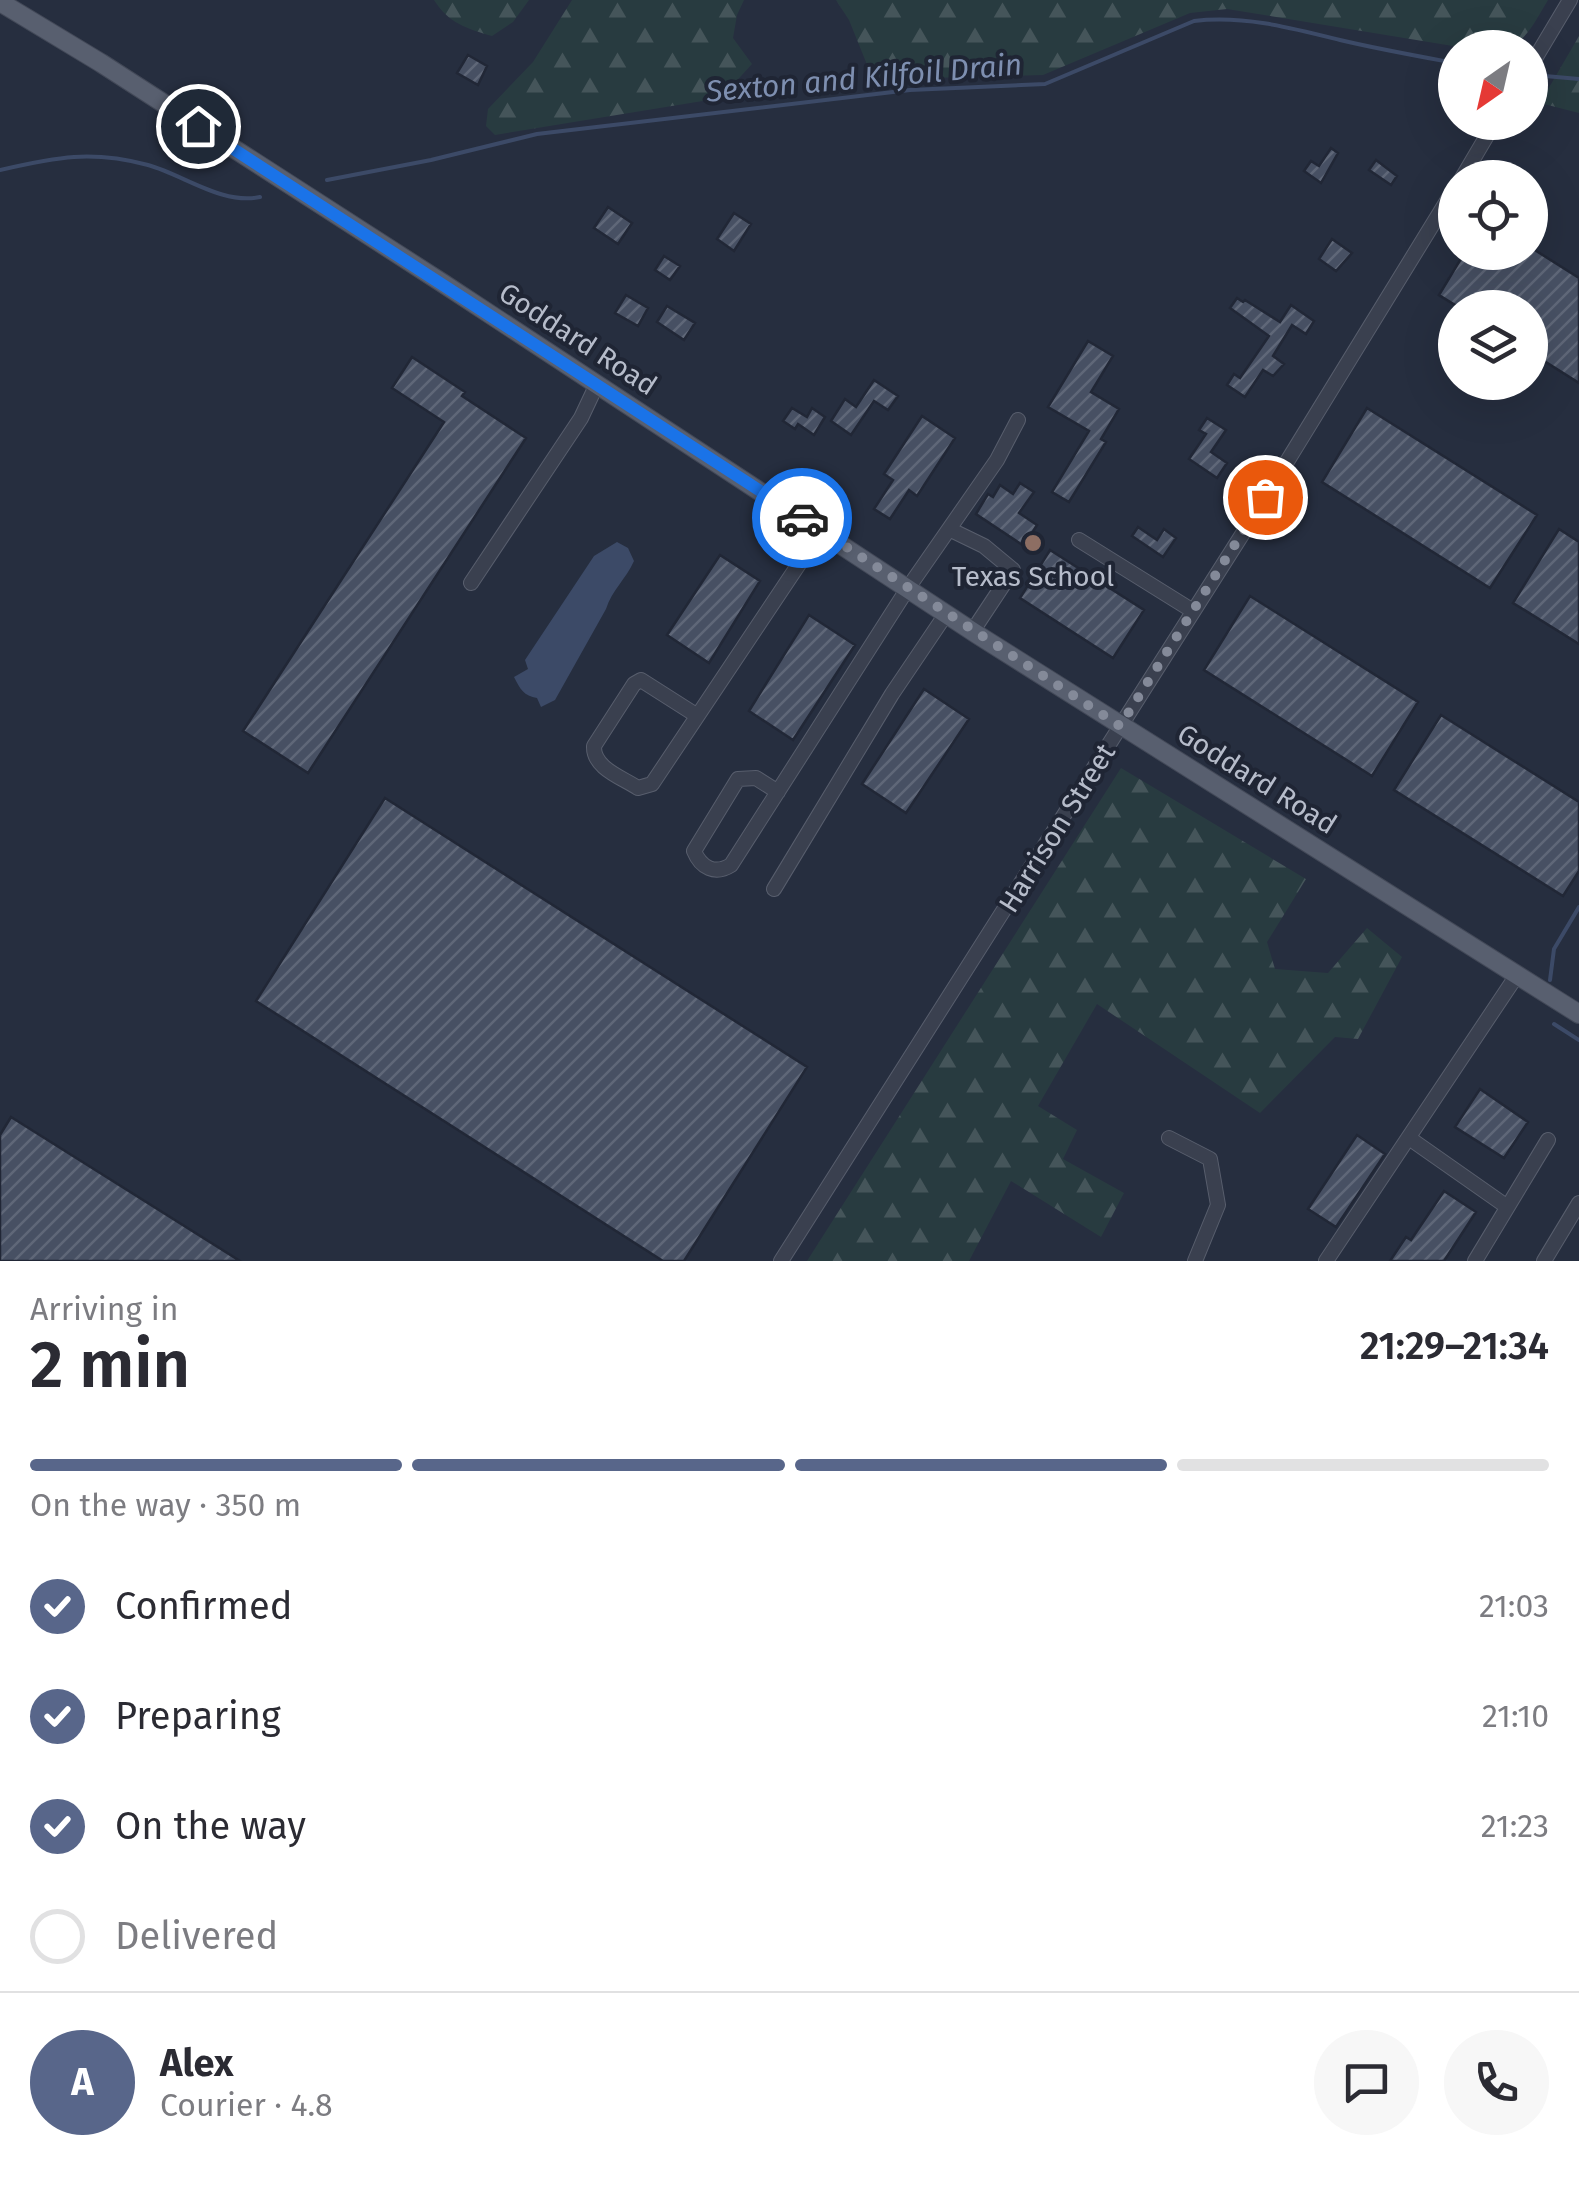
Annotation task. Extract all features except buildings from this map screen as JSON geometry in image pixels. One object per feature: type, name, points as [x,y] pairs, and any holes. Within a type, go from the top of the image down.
[{"type":"main road","name":"Goddard Road","points":[[0,2],[101,63],[597,384],[972,632],[1579,1014]]},
{"type":"street","points":[[1548,36],[1570,0]]},
{"type":"street","name":"Harrison Street","points":[[781,1261],[1193,611],[1438,215]]},
{"type":"street","points":[[471,583],[581,418],[597,384]]},
{"type":"street","points":[[778,792],[756,778],[738,779],[694,851],[699,862],[713,870],[731,864],[778,792],[908,588],[951,530],[1018,420]]},
{"type":"street","points":[[951,530],[984,546],[1012,570],[972,632]]},
{"type":"street","points":[[696,715],[641,680],[634,684],[594,746],[593,754],[597,762],[638,788],[652,784],[821,531]]},
{"type":"street","points":[[1079,540],[1193,611]]},
{"type":"street","points":[[774,888],[892,694],[946,614]]},
{"type":"street","points":[[1326,1261],[1517,976]]},
{"type":"street","points":[[1169,1138],[1210,1159],[1218,1205],[1195,1261]]},
{"type":"street","points":[[1409,1138],[1506,1206]]},
{"type":"street","points":[[1475,1261],[1548,1140]]},
{"type":"street","points":[[1544,1261],[1579,1202]]},
{"type":"green space","points":[[434,0],[529,0],[513,22],[492,36],[452,20]]},
{"type":"green space","points":[[572,0],[744,0],[733,38],[752,64],[721,98],[495,135],[486,126],[488,109],[533,62]]},
{"type":"green space","points":[[836,0],[1548,0],[1529,30],[1438,30],[1438,44],[1227,9],[1190,13],[1043,75],[888,79],[870,72],[849,20]]},
{"type":"green space","points":[[1579,36],[1579,113],[1548,105],[1548,89]]},
{"type":"green space","points":[[1121,768],[1306,879],[1267,942],[1275,969],[1328,973],[1367,928],[1402,957],[1358,1039],[1335,1037],[1260,1113],[1097,1004],[1038,1106],[1077,1130],[1063,1159],[1124,1193],[1101,1237],[1011,1181],[969,1261],[807,1261]]},
{"type":"water","points":[[617,542],[628,548],[634,561],[555,700],[541,707],[537,698],[523,691],[514,677],[528,669],[525,660],[594,556]]},
{"type":"waterway","name":"Sexton and Kilfoil Drain","points":[[327,180],[537,134],[910,90],[1045,84],[1194,21],[1267,24],[1438,60]]},
{"type":"waterway","name":"Sexton and Kilfoil Drain","points":[[1548,76],[1579,79]]},
{"type":"waterway","name":"Sexton and Kilfoil Drain","points":[[0,170],[57,159],[109,158],[148,165],[232,197],[260,197]]},
{"type":"waterway","name":"Sexton and Kilfoil Drain","points":[[1550,980],[1554,949],[1579,907]]},
{"type":"waterway","name":"Sexton and Kilfoil Drain","points":[[1554,1024],[1579,1040]]},
{"type":"way so far","points":[[802,518],[1120,726],[1265,497]]},
{"type":"place","name":"Texas School","points":[[1033,543]]},
{"type":"route","points":[[198,126],[802,518]]}]
